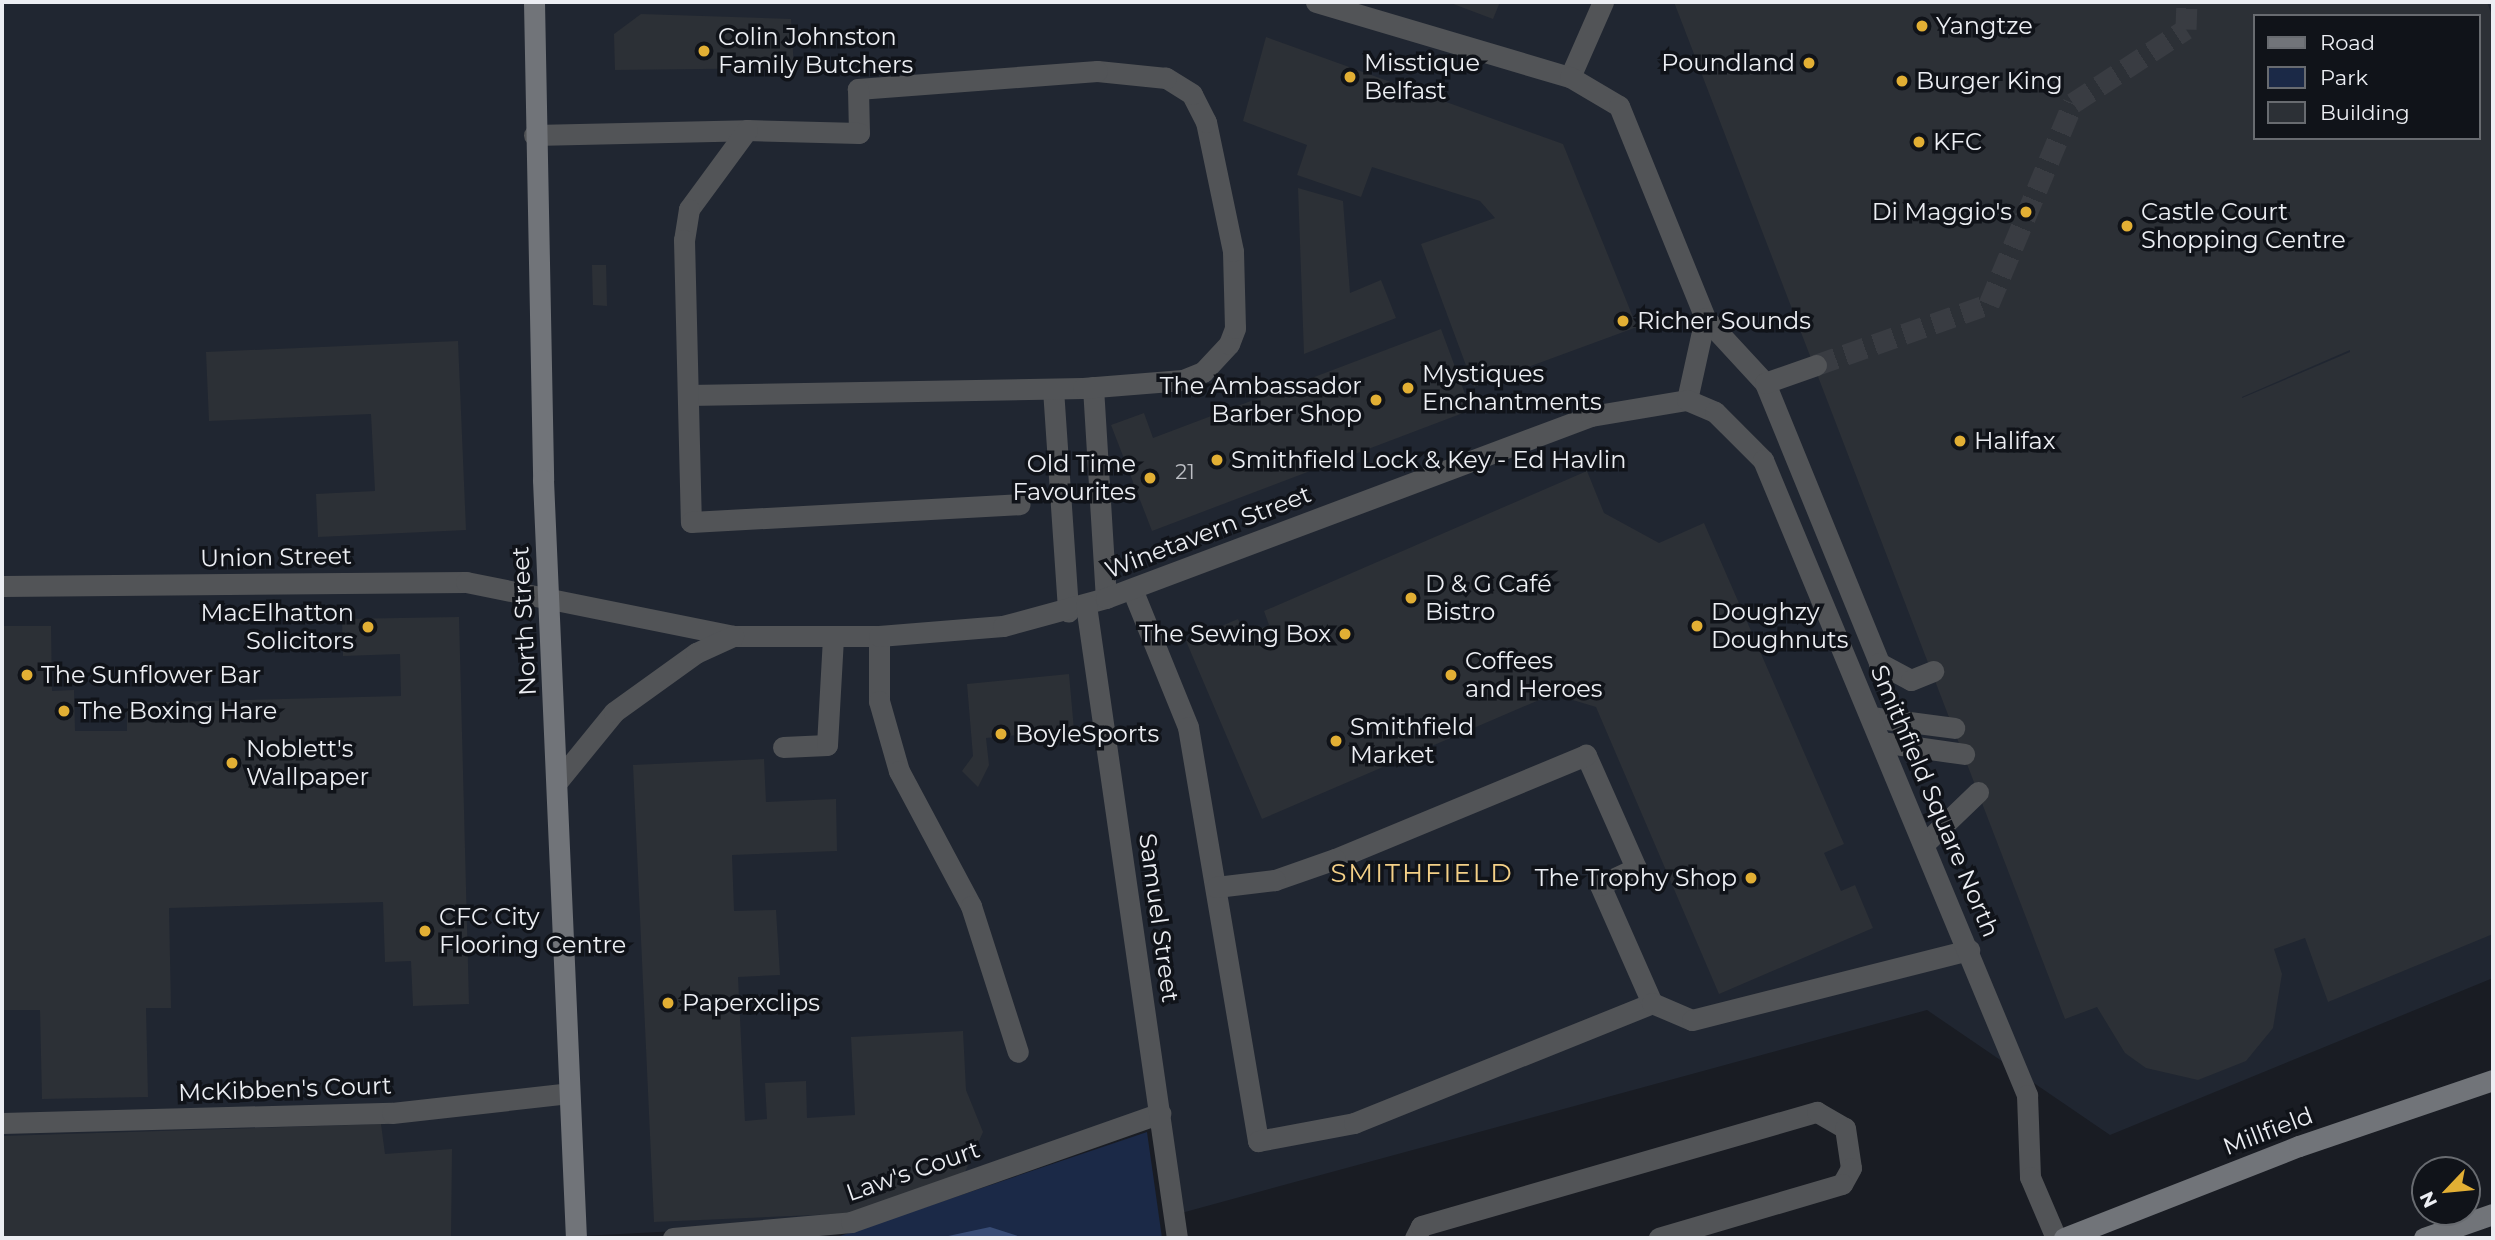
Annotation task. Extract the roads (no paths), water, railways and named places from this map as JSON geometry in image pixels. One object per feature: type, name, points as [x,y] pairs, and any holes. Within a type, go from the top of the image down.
[{"type":"main road","name":"North Street","points":[[534,2],[534,135],[576,1238]]},
{"type":"main road","name":"Millfield","points":[[2064,1238],[2299,1146],[2493,1080]]},
{"type":"main road","points":[[2424,1238],[2493,1214]]},
{"type":"street","points":[[1316,2],[1570,77],[1619,106],[1705,318],[1765,383],[1880,663],[1911,680],[1933,671]]},
{"type":"street","points":[[1570,77],[1603,2]]},
{"type":"street","points":[[534,135],[747,130],[859,133],[858,89],[1097,71],[1166,78],[1192,94],[1219,166],[1233,251],[1229,344],[1203,372],[1183,380],[1093,387],[688,396]]},
{"type":"street","points":[[747,130],[689,209],[688,396],[691,522],[1020,504]]},
{"type":"street","points":[[1687,400],[1705,318]]},
{"type":"street","points":[[1765,383],[1815,365]]},
{"type":"street","points":[[1087,605],[1093,387]]},
{"type":"street","points":[[1053,388],[1087,605]]},
{"type":"street","name":"Winetavern Street","points":[[550,597],[733,636],[879,636],[1003,626],[1087,605],[1132,589],[1591,416],[1687,400]]},
{"type":"street","name":"Smithfield Square North","points":[[1687,400],[1715,412],[1763,460],[1969,950],[2027,1095],[2030,1177],[2056,1238]]},
{"type":"street","name":"Union Street","points":[[2,586],[466,582],[550,597]]},
{"type":"street","points":[[1132,589],[1188,727],[1258,1141],[1354,1123],[1652,1003]]},
{"type":"street","name":"Samuel Street","points":[[1087,605],[1177,1238]]},
{"type":"street","name":"Winetavern Street","points":[[557,782],[614,712],[696,653],[733,636]]},
{"type":"street","points":[[783,747],[827,745],[832,636]]},
{"type":"street","points":[[879,636],[878,701],[898,771],[971,906],[1018,1052]]},
{"type":"street","points":[[1871,717],[1954,728]]},
{"type":"street","points":[[1881,742],[1964,754]]},
{"type":"street","points":[[1216,887],[1275,880],[1335,859],[1586,755],[1636,868],[1600,885],[1652,1003],[1692,1020],[1969,950]]},
{"type":"street","points":[[1924,844],[1979,792]]},
{"type":"street","name":"McKibben's Court","points":[[2,1123],[392,1113],[569,1093]]},
{"type":"street","points":[[1415,1238],[1421,1226],[1816,1112],[1845,1128],[1851,1168],[1842,1184],[1659,1238]]},
{"type":"street","name":"Law's Court","points":[[673,1238],[851,1222],[1160,1113]]},
{"type":"tunnel","points":[[1816,365],[1989,304],[2073,103],[2186,29],[2187,2]]},
{"type":"place","name":"Yangtze","points":[[1922,26]]},
{"type":"place","name":"Colin Johnston Family Butchers","points":[[704,51]]},
{"type":"place","name":"Poundland","points":[[1809,63]]},
{"type":"place","name":"Misstique Belfast","points":[[1350,77]]},
{"type":"place","name":"Burger King","points":[[1902,81]]},
{"type":"place","name":"KFC","points":[[1919,142]]},
{"type":"place","name":"Di Maggio's","points":[[2026,212]]},
{"type":"place","name":"Castle Court Shopping Centre","points":[[2127,226]]},
{"type":"place","name":"Richer Sounds","points":[[1623,321]]},
{"type":"place","name":"Mystiques Enchantments","points":[[1408,388]]},
{"type":"place","name":"The Ambassador Barber Shop","points":[[1376,400]]},
{"type":"place","name":"Halifax","points":[[1960,441]]},
{"type":"place","name":"Smithfield Lock & Key - Ed Havlin","points":[[1217,460]]},
{"type":"place","name":"Old Time Favourites","points":[[1150,478]]},
{"type":"place","name":"D & G Café Bistro","points":[[1411,598]]},
{"type":"place","name":"Doughzy Doughnuts","points":[[1697,626]]},
{"type":"place","name":"MacElhatton Solicitors","points":[[368,627]]},
{"type":"place","name":"The Sewing Box","points":[[1345,634]]},
{"type":"place","name":"The Sunflower Bar","points":[[27,675]]},
{"type":"place","name":"Coffees and Heroes","points":[[1451,675]]},
{"type":"place","name":"The Boxing Hare","points":[[64,711]]},
{"type":"place","name":"BoyleSports","points":[[1001,734]]},
{"type":"place","name":"Smithfield Market","points":[[1336,741]]},
{"type":"place","name":"Noblett's Wallpaper","points":[[232,763]]},
{"type":"place","name":"The Trophy Shop","points":[[1751,878]]},
{"type":"place","name":"CFC City Flooring Centre","points":[[425,931]]},
{"type":"place","name":"Paperxclips","points":[[668,1003]]},
{"type":"district","name":"SMITHFIELD","points":[[1422,874]]}]
